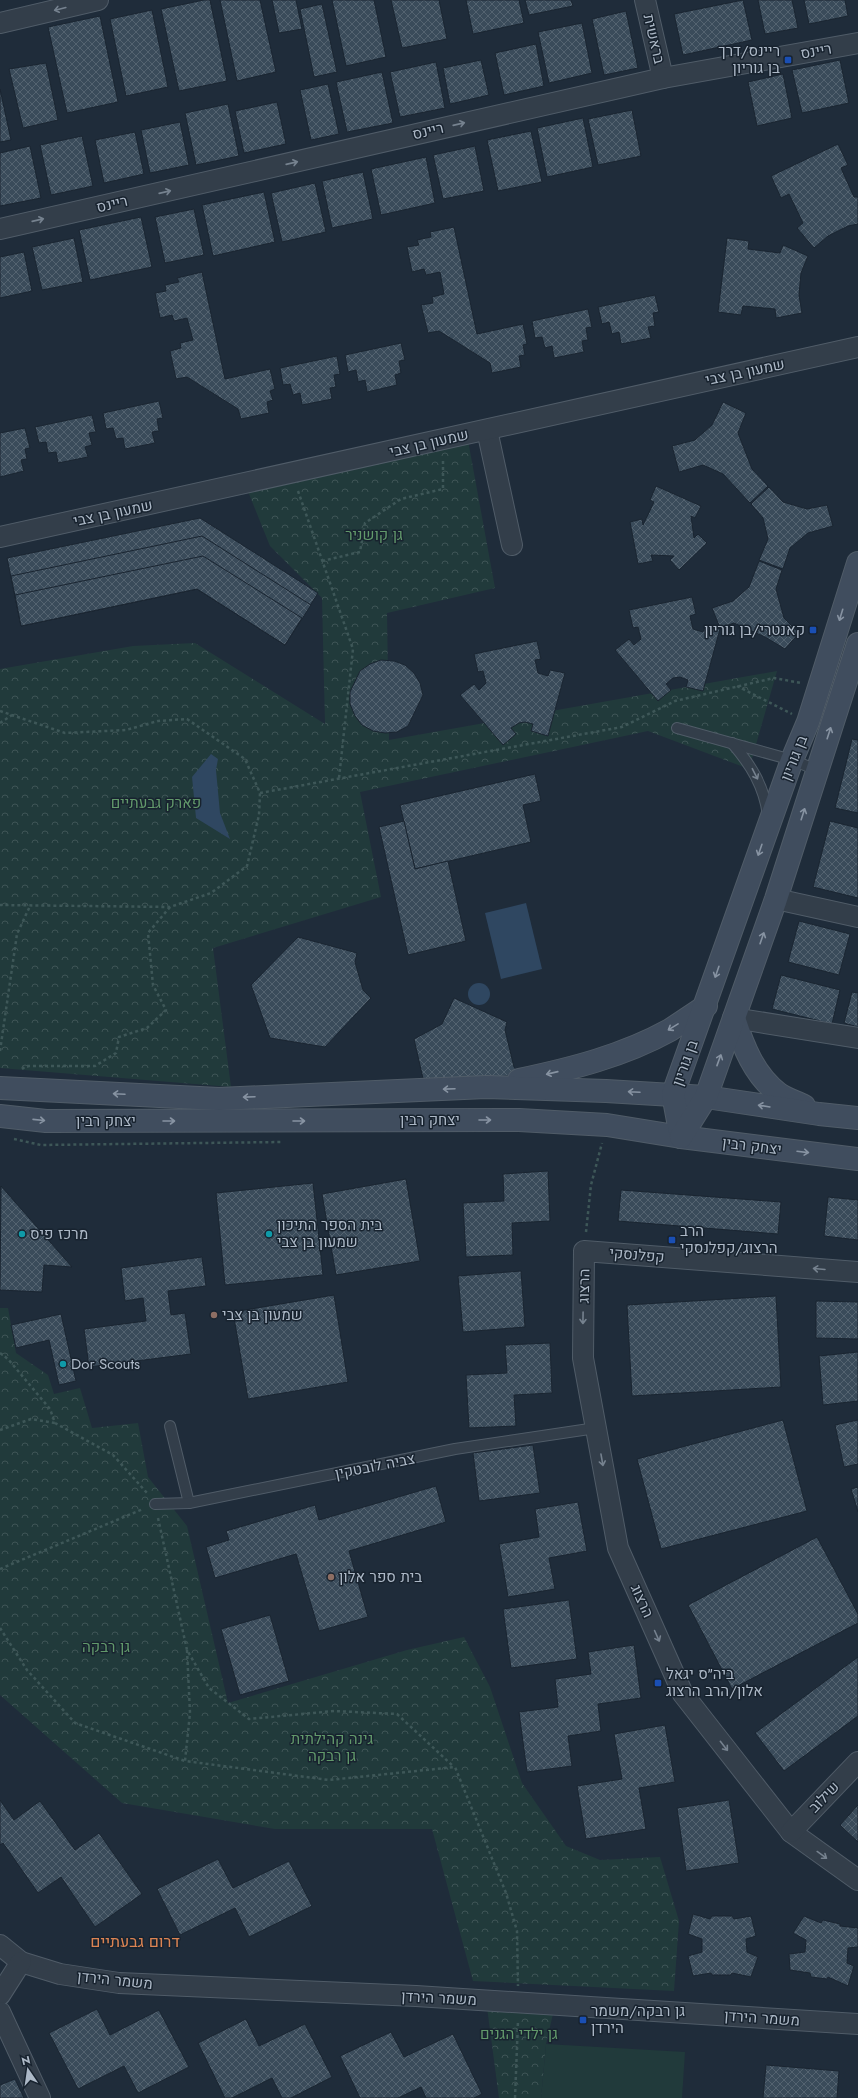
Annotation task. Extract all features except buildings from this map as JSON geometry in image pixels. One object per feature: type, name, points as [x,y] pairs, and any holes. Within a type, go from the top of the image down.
[{"type":"main road","name":"בן גוריון","points":[[681,1137],[673,1094],[706,1006],[792,760],[808,722],[856,573]]},
{"type":"main road","name":"בן גוריון","points":[[681,1137],[706,1097],[776,899],[858,644]]},
{"type":"main road","points":[[486,1088],[565,1070],[609,1057],[670,1030],[706,1006]]},
{"type":"main road","points":[[734,1018],[744,1049],[763,1078],[779,1094],[819,1114]]},
{"type":"main road","name":"יצחק רבין","points":[[0,1088],[219,1099],[486,1088],[673,1094],[706,1097],[819,1114],[858,1118]]},
{"type":"main road","name":"יצחק רבין","points":[[0,1116],[46,1121],[519,1120],[606,1125],[681,1137],[858,1159]]},
{"type":"street","name":"בראשית","points":[[645,0],[663,78]]},
{"type":"street","points":[[0,23],[86,1]]},
{"type":"street","name":"ריינס","points":[[0,229],[663,78],[858,43]]},
{"type":"street","name":"שמעון בן צבי","points":[[0,537],[292,474],[858,348]]},
{"type":"street","points":[[487,430],[512,545]]},
{"type":"street","points":[[776,899],[858,917]]},
{"type":"street","points":[[734,1018],[858,1038]]},
{"type":"street","name":"קפלנסקי","points":[[584,1251],[858,1272]]},
{"type":"street","name":"הרצוג","points":[[584,1251],[583,1358],[618,1548],[684,1694],[791,1832],[858,1880]]},
{"type":"street","name":"שילוב","points":[[791,1832],[858,1762]]},
{"type":"street","points":[[0,1995],[21,1962],[1,1949]]},
{"type":"street","name":"משמר הירדן","points":[[21,1962],[60,1974],[119,1983],[519,2003],[858,2024]]},
{"type":"street","points":[[0,2012],[40,2098]]},
{"type":"lane","points":[[677,728],[792,760],[817,770]]},
{"type":"lane","points":[[732,743],[753,769],[759,782],[770,823]]},
{"type":"lane","points":[[170,1426],[189,1503]]},
{"type":"lane","name":"צביה לובטקין","points":[[155,1504],[189,1503],[455,1449],[596,1428]]},
{"type":"path","points":[[322,561],[360,552],[365,523],[401,499],[443,489],[443,440]]},
{"type":"path","points":[[292,474],[353,649],[339,778]]},
{"type":"path","points":[[260,793],[622,727],[675,700],[774,678],[820,686]]},
{"type":"path","points":[[737,686],[808,722]]},
{"type":"path","points":[[0,711],[65,733],[126,730],[158,721],[187,719],[245,759],[260,793],[259,815],[247,866],[211,893],[170,907],[0,905]]},
{"type":"path","points":[[0,723],[12,715]]},
{"type":"path","points":[[0,1051],[17,934],[30,906]]},
{"type":"path","points":[[20,1071],[26,1066],[95,1066],[116,1053],[119,1037],[147,1028],[166,1010],[154,985],[148,933],[170,907]]},
{"type":"path","points":[[584,1251],[591,1185],[606,1125]]},
{"type":"path","points":[[7,1137],[41,1145],[288,1142]]},
{"type":"path","points":[[0,1353],[8,1359],[50,1409],[55,1423]]},
{"type":"path","points":[[0,1430],[31,1419],[55,1423],[113,1455],[140,1484],[155,1504],[187,1650],[190,1713],[185,1761]]},
{"type":"path","points":[[0,1569],[155,1504]]},
{"type":"path","points":[[0,1628],[27,1670],[75,1723],[185,1761],[329,1780],[455,1767]]},
{"type":"path","points":[[187,1650],[209,1688],[249,1719],[334,1711],[397,1714],[455,1767],[506,1893],[517,1932],[519,2003],[515,2098]]},
{"type":"green space","name":"פארק גבעתיים","points":[[467,435],[495,588],[387,613],[389,740],[777,671],[749,769],[648,731],[360,792],[381,897],[213,948],[231,1087],[0,1068],[0,669],[133,646],[195,643],[325,724],[322,598],[270,546],[245,484]]},
{"type":"green space","name":"גן רבקה","points":[[0,1308],[8,1308],[16,1353],[48,1375],[54,1394],[80,1388],[92,1428],[138,1423],[148,1477],[187,1526],[228,1703],[407,1650],[464,1637],[490,1687],[522,1783],[566,1846],[600,1860],[660,1857],[679,1921],[674,1991],[473,1981],[432,1829],[275,1829],[122,1803],[0,1695]]},
{"type":"green space","name":"גן ילדי הגנים","points":[[555,2005],[546,2044],[541,2098],[499,2098],[487,2007]]},
{"type":"green space","points":[[546,2044],[685,2052],[682,2098],[541,2098]]},
{"type":"water","points":[[211,754],[218,759],[216,770],[220,813],[230,839],[196,818],[192,777]]},
{"type":"water","points":[[526,903],[542,969],[501,979],[485,913]]},
{"type":"water","points":[[479,983],[487,986],[490,994],[487,1002],[479,1005],[471,1002],[468,994],[471,986]]},
{"type":"place","name":"ריינס/דרך בן גוריון","points":[[788,60]]},
{"type":"place","name":"קאנטרי/בן גוריון","points":[[813,630]]},
{"type":"place","name":"מרכז פיס","points":[[22,1234]]},
{"type":"place","name":"בית הספר התיכון שמעון בן צבי","points":[[269,1234]]},
{"type":"place","name":"הרב הרצוג/קפלנסקי","points":[[672,1240]]},
{"type":"place","name":"שמעון בן צבי","points":[[214,1315]]},
{"type":"place","name":"Dor Scouts","points":[[63,1364]]},
{"type":"place","name":"בית ספר אלון","points":[[331,1577]]},
{"type":"place","name":"ביה״ס יגאל אלון/הרב הרצוג","points":[[658,1683]]},
{"type":"place","name":"גן רבקה/משמר הירדן","points":[[583,2020]]},
{"type":"district","name":"דרום גבעתיים","points":[[135,1941]]},
{"type":"park label","name":"גן קושניר","points":[[374,535]]},
{"type":"park label","name":"גינה קהילתית גן רבקה","points":[[332,1748]]}]
